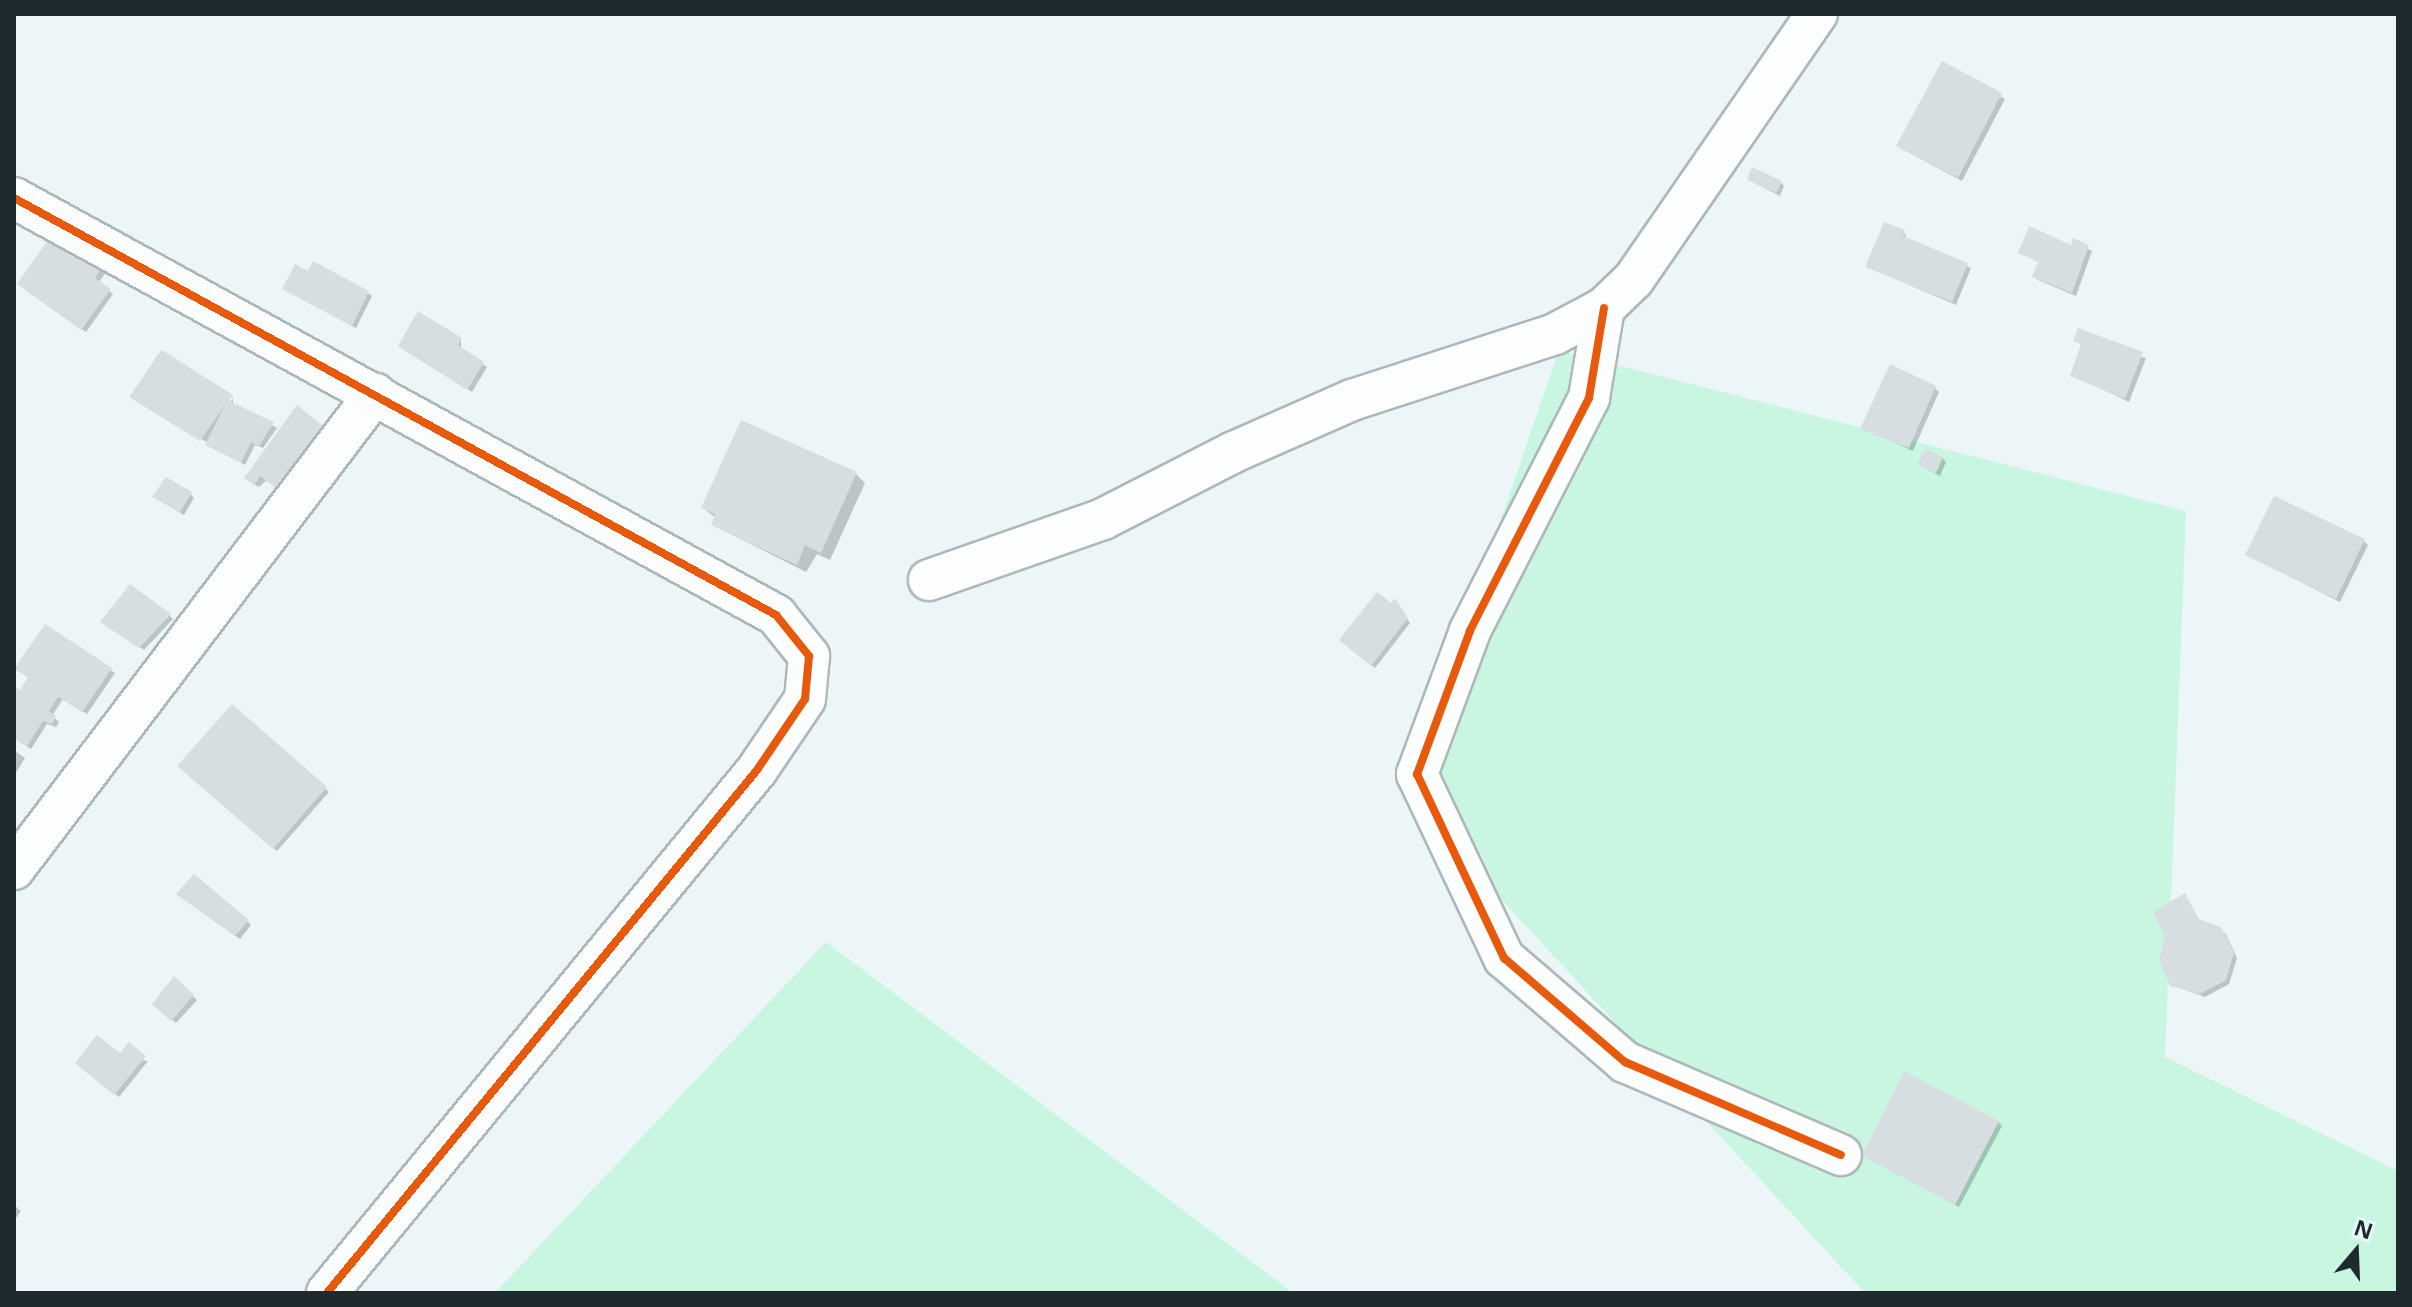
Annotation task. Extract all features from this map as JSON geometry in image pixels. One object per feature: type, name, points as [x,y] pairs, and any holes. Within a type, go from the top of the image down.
[{"type":"street","points":[[929,580],[1103,519],[1234,452],[1352,400],[1555,334],[1604,308],[1634,279],[1817,14]]},
{"type":"street","points":[[14,198],[776,615],[809,656],[805,699],[757,770],[327,1293]]},
{"type":"street","points":[[1604,308],[1589,398],[1470,631],[1417,774],[1504,958],[1625,1062],[1841,1155]]},
{"type":"street","points":[[14,869],[375,394]]},
{"type":"green space","points":[[1559,350],[2186,511],[2165,1057],[2398,1171],[2398,1293],[1865,1293],[1406,796]]},
{"type":"green space","points":[[826,942],[1293,1293],[495,1293]]},
{"type":"building","points":[[1942,61],[2002,93],[1958,178],[1896,146]]},
{"type":"building","points":[[1752,167],[1782,181],[1776,193],[1747,180]]},
{"type":"building","points":[[1884,222],[1905,230],[1903,236],[1968,263],[1952,302],[1865,267]]},
{"type":"building","points":[[2029,226],[2071,245],[2073,238],[2089,245],[2072,293],[2032,277],[2038,262],[2018,253]]},
{"type":"building","points":[[55,230],[104,265],[95,278],[111,289],[81,330],[17,284]]},
{"type":"building","points":[[313,261],[369,291],[352,326],[282,289],[295,264],[308,271]]},
{"type":"building","points":[[418,311],[462,338],[458,345],[484,362],[467,390],[398,346]]},
{"type":"building","points":[[2078,328],[2143,352],[2125,399],[2070,376],[2081,344],[2073,341]]},
{"type":"building","points":[[162,350],[233,395],[229,401],[274,422],[259,446],[251,442],[241,463],[205,445],[225,405],[200,441],[129,397]]},
{"type":"building","points":[[1890,364],[1936,386],[1909,448],[1860,429]]},
{"type":"building","points":[[297,405],[325,428],[285,495],[260,476],[254,485],[244,478]]},
{"type":"building","points":[[741,420],[857,472],[821,553],[805,545],[797,565],[711,525],[715,514],[701,508]]},
{"type":"building","points":[[1926,449],[1943,457],[1936,473],[1917,464]]},
{"type":"building","points":[[166,477],[192,492],[180,512],[152,497]]},
{"type":"building","points":[[2274,496],[2365,539],[2336,599],[2245,555]]},
{"type":"building","points":[[130,584],[171,614],[139,648],[100,622]]},
{"type":"building","points":[[1377,592],[1391,603],[1395,598],[1408,618],[1371,666],[1339,640]]},
{"type":"building","points":[[45,624],[112,668],[82,712],[58,697],[49,711],[56,716],[52,724],[43,721],[27,746],[14,739],[14,686],[20,690],[28,677],[14,669]]},
{"type":"building","points":[[232,704],[327,787],[273,849],[177,766]]},
{"type":"building","points":[[194,874],[249,920],[235,936],[176,894]]},
{"type":"building","points":[[2185,893],[2198,919],[2221,927],[2234,953],[2226,980],[2200,994],[2170,986],[2159,960],[2165,937],[2153,912]]},
{"type":"building","points":[[174,976],[194,995],[171,1021],[152,1004]]},
{"type":"building","points":[[97,1035],[120,1053],[129,1042],[146,1056],[114,1095],[75,1063]]},
{"type":"building","points":[[1904,1071],[1999,1121],[1955,1205],[1862,1156]]},
{"type":"cycle path","points":[[14,198],[776,615],[809,656],[805,699],[757,770],[327,1293]]},
{"type":"cycle path","points":[[1604,308],[1589,398],[1470,631],[1417,774],[1504,958],[1625,1062],[1841,1155]]}]
